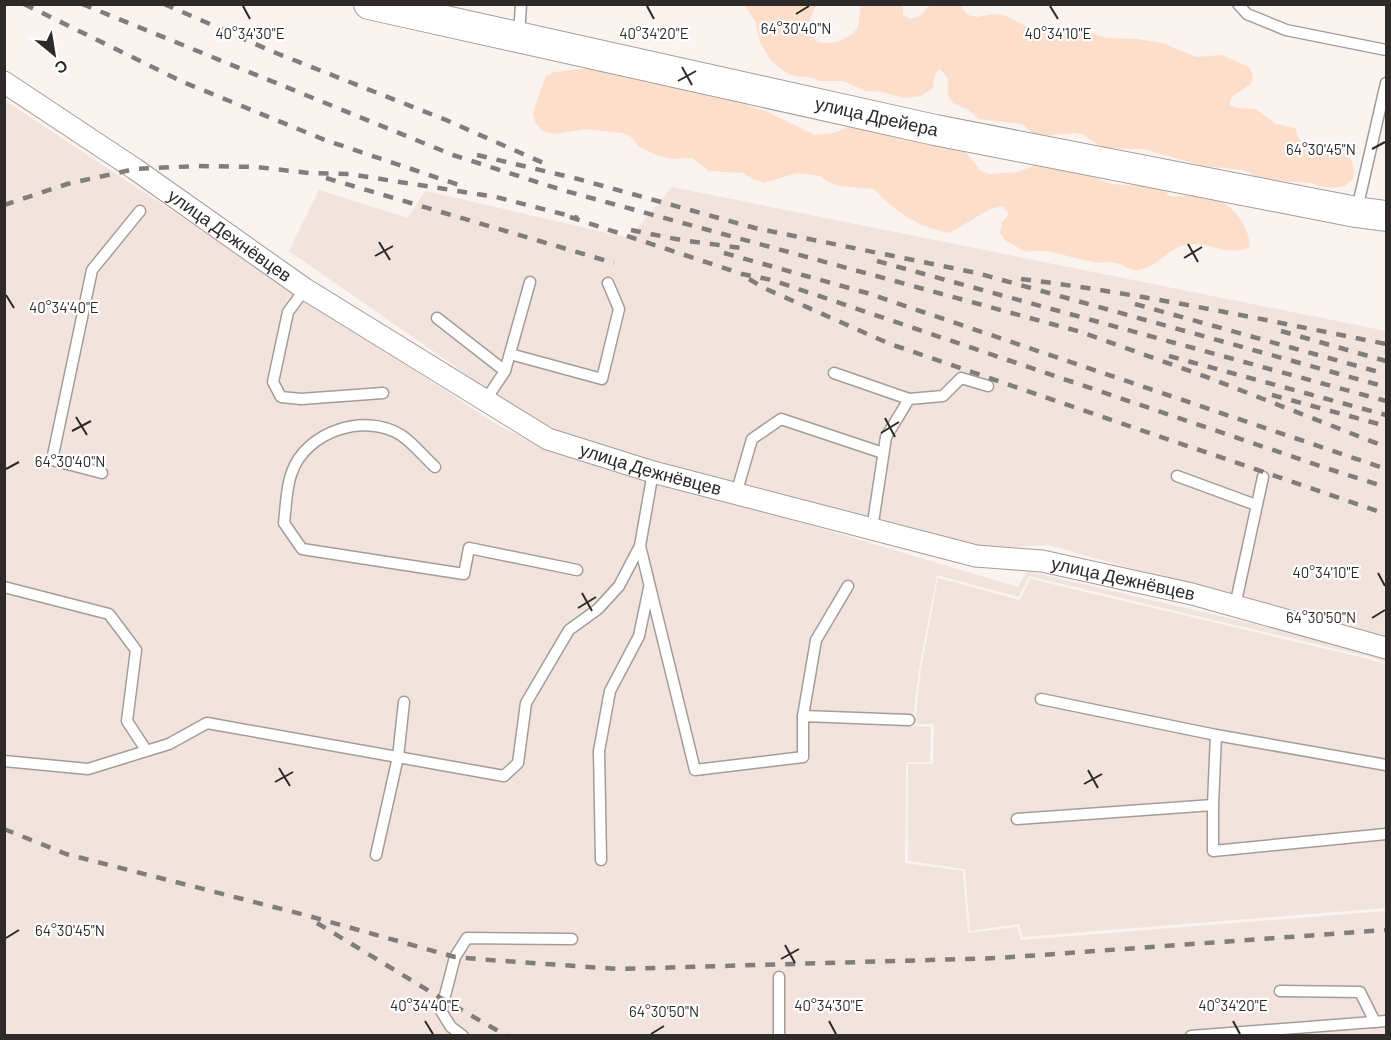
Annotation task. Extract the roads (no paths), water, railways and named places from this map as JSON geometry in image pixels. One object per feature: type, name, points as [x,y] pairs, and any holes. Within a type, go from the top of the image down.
[{"type":"main road","name":"улица Дрейера","points":[[369,4],[935,130],[1386,216]]},
{"type":"street","name":"улица Дежнёвцев","points":[[4,82],[127,163],[305,289],[548,440],[653,472],[976,556],[1042,561],[1192,594],[1386,648]]},
{"type":"lane","points":[[519,38],[521,4]]},
{"type":"lane","points":[[1238,4],[1247,14],[1286,30],[1386,50]]},
{"type":"lane","points":[[1356,212],[1386,86]]},
{"type":"lane","points":[[102,472],[52,460],[92,270],[140,212]]},
{"type":"lane","points":[[485,401],[505,371],[530,282]]},
{"type":"lane","points":[[510,354],[602,379],[619,309],[608,283]]},
{"type":"lane","points":[[305,289],[288,312],[273,382],[282,397],[301,399],[383,393]]},
{"type":"lane","points":[[437,318],[505,371]]},
{"type":"lane","points":[[834,373],[909,399],[943,396],[961,378],[988,386]]},
{"type":"lane","points":[[872,529],[886,437],[909,399]]},
{"type":"lane","points":[[736,494],[752,439],[781,419],[883,453]]},
{"type":"lane","points":[[435,467],[400,435],[368,424],[331,432],[307,447],[292,472],[284,523],[302,549],[464,574],[469,548],[577,570]]},
{"type":"lane","points":[[4,761],[88,769],[169,744],[207,723],[504,776],[519,763],[526,703],[569,630],[598,609],[620,586],[640,546],[653,472]]},
{"type":"lane","points":[[1177,476],[1256,505]]},
{"type":"lane","points":[[1235,606],[1263,477]]},
{"type":"lane","points":[[640,546],[695,770],[803,757],[803,716],[816,640],[848,586]]},
{"type":"lane","points":[[601,860],[599,750],[609,691],[639,636],[649,585]]},
{"type":"lane","points":[[4,587],[109,614],[136,650],[127,721],[146,750]]},
{"type":"lane","points":[[1041,699],[1216,735],[1386,765]]},
{"type":"lane","points":[[376,855],[398,757],[404,702]]},
{"type":"lane","points":[[803,716],[909,720]]},
{"type":"lane","points":[[1216,735],[1214,851],[1386,834]]},
{"type":"lane","points":[[1017,819],[1213,805]]},
{"type":"lane","points":[[463,1035],[451,1027],[441,1011],[454,957],[467,938],[572,939]]},
{"type":"lane","points":[[779,977],[779,1035]]},
{"type":"lane","points":[[1280,992],[1360,992],[1375,1022]]},
{"type":"lane","points":[[1191,1035],[1386,1021]]},
{"type":"railway","points":[[24,4],[183,82],[325,140],[459,185]]},
{"type":"railway","points":[[82,4],[453,155],[562,190],[1081,332],[1212,379],[1386,447]]},
{"type":"railway","points":[[164,4],[276,53],[446,120],[548,165]]},
{"type":"railway","points":[[477,155],[578,179],[755,228],[977,273],[1386,387]]},
{"type":"railway","points":[[4,205],[67,184],[135,169],[197,166],[257,167],[309,173],[349,174],[496,197],[578,218]]},
{"type":"railway","points":[[326,178],[614,263]]},
{"type":"railway","points":[[570,217],[742,274],[772,280],[1386,487]]},
{"type":"railway","points":[[631,230],[681,240],[749,249]]},
{"type":"railway","points":[[724,253],[867,293],[1386,469]]},
{"type":"railway","points":[[877,261],[1386,401]]},
{"type":"railway","points":[[749,279],[764,288],[890,344],[1386,514]]},
{"type":"railway","points":[[1021,279],[1159,300],[1386,344]]},
{"type":"railway","points":[[1135,304],[1386,374]]},
{"type":"railway","points":[[1281,331],[1386,361]]},
{"type":"railway","points":[[1169,356],[1386,415]]},
{"type":"railway","points":[[1272,395],[1386,426]]},
{"type":"railway","points":[[4,829],[66,854],[305,915],[455,957],[490,960],[618,969],[999,958],[1386,930]]},
{"type":"railway","points":[[317,923],[507,1036]]}]
